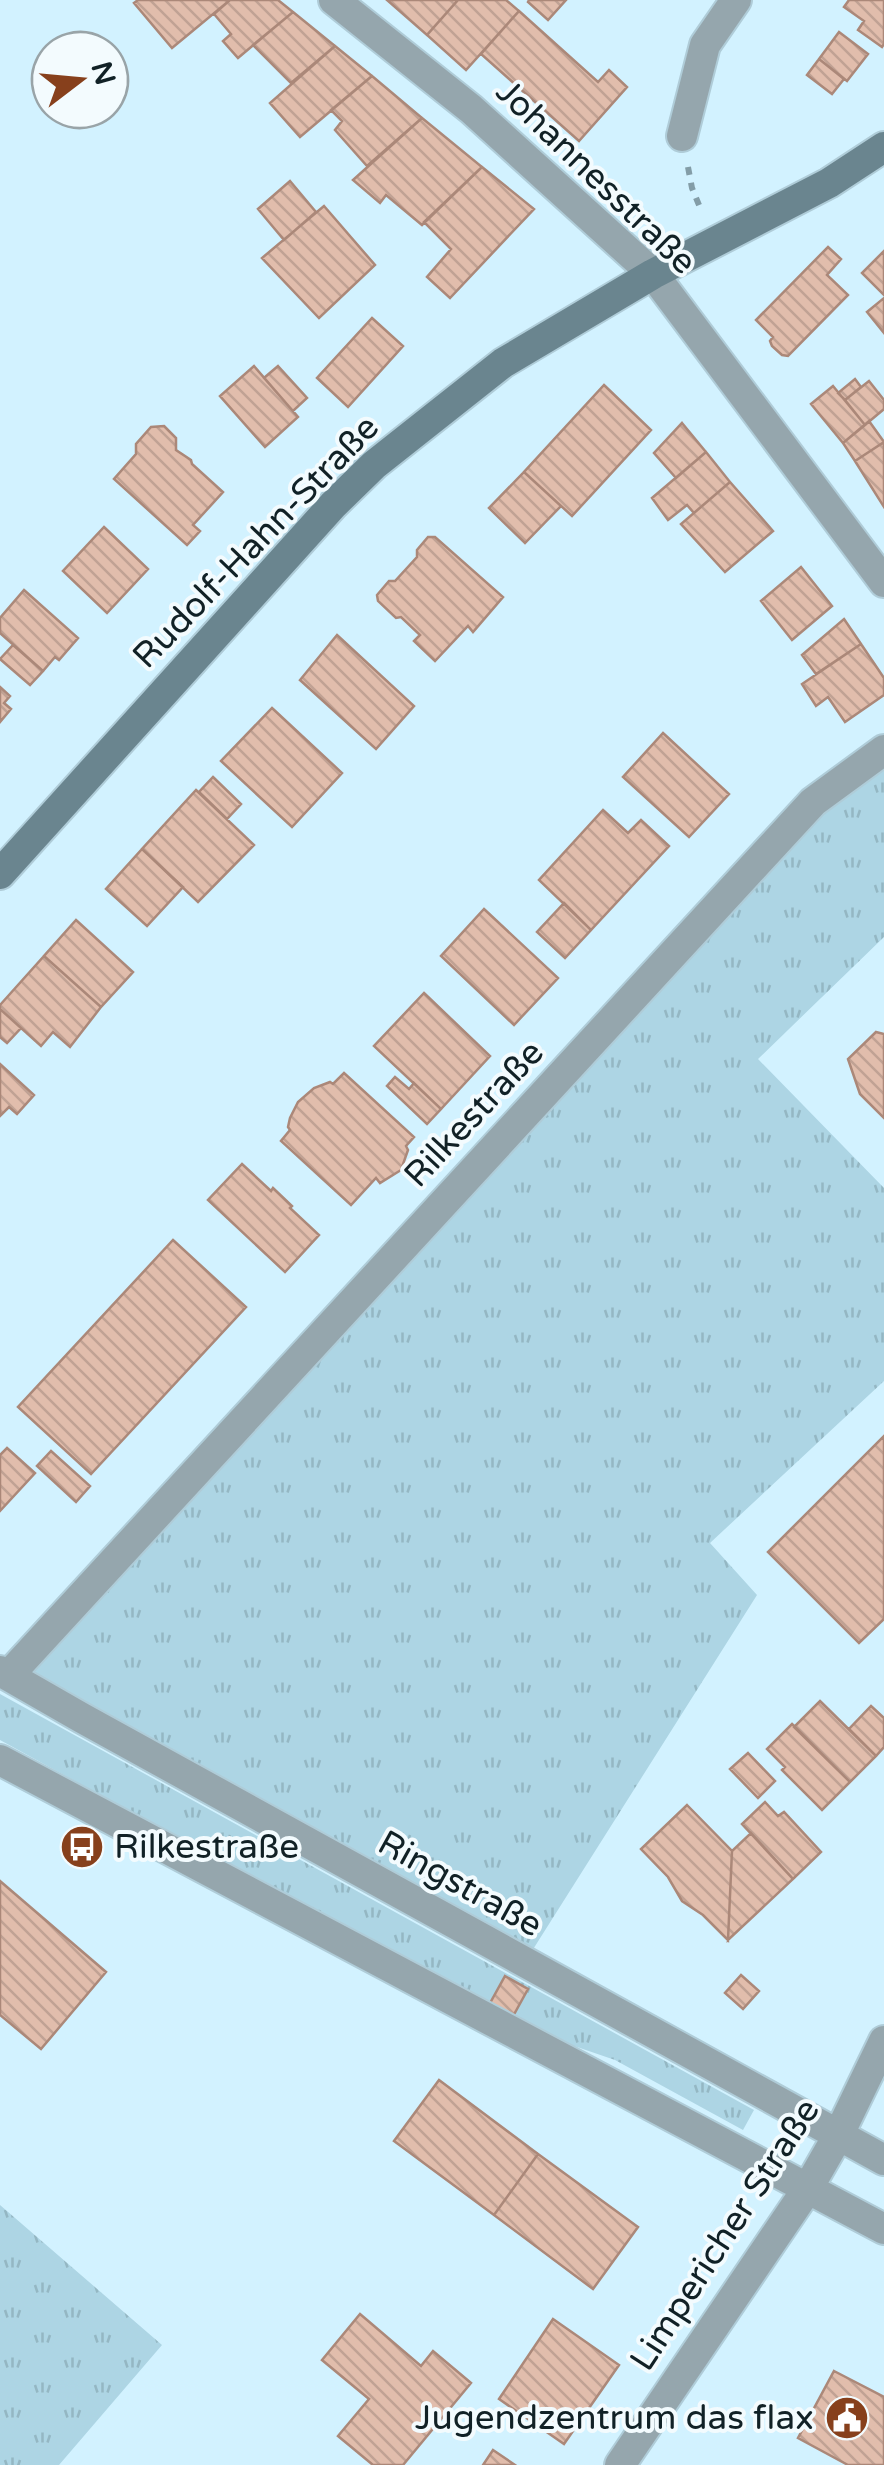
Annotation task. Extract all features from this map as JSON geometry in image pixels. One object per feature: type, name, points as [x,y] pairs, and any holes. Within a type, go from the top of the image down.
[{"type":"street","name":"Johannesstraße","points":[[334,0],[471,109],[653,274],[884,582]]},
{"type":"street","points":[[682,136],[705,45],[736,0]]},
{"type":"street","name":"Rudolf-Hahn-Straße","points":[[0,874],[374,464],[503,363],[653,274],[829,183],[884,147]]},
{"type":"street","name":"Rilkestraße","points":[[4,1673],[813,802],[884,750]]},
{"type":"street","name":"Ringstraße","points":[[4,1673],[884,2160]]},
{"type":"street","points":[[0,1760],[884,2230]]},
{"type":"street","name":"Limpericher Straße","points":[[620,2465],[808,2188],[884,2041]]},
{"type":"path","points":[[692,188],[700,210]]},
{"type":"green space","points":[[884,750],[884,937],[758,1059],[884,1188],[884,1381],[710,1543],[757,1595],[525,1962],[9,1675],[813,802]]},
{"type":"green space","points":[[0,1694],[754,2110],[743,2130],[615,2060],[510,2024],[0,1740]]},
{"type":"green space","points":[[0,2205],[162,2345],[59,2465],[0,2465]]},
{"type":"building","points":[[230,0],[172,48],[134,3]]},
{"type":"building","points":[[230,0],[278,0],[293,12],[238,58],[223,41],[231,34],[214,14]]},
{"type":"building","points":[[387,0],[458,0],[427,35]]},
{"type":"building","points":[[458,0],[506,0],[519,11],[466,70],[427,35]]},
{"type":"building","points":[[529,0],[566,0],[548,20]]},
{"type":"building","points":[[849,0],[884,0],[882,47],[858,30],[864,21],[844,7]]},
{"type":"building","points":[[519,11],[598,82],[609,70],[627,87],[579,141],[481,54]]},
{"type":"building","points":[[293,12],[335,46],[291,83],[253,45]]},
{"type":"building","points":[[839,32],[868,54],[847,81],[819,59]]},
{"type":"building","points":[[335,46],[372,76],[300,137],[270,103]]},
{"type":"building","points":[[819,59],[844,79],[832,94],[807,75]]},
{"type":"building","points":[[372,76],[422,118],[367,166],[335,130],[342,121],[331,110]]},
{"type":"building","points":[[422,118],[482,167],[422,225],[386,195],[380,203],[353,180]]},
{"type":"building","points":[[482,167],[534,209],[450,298],[427,277],[451,249],[424,222]]},
{"type":"building","points":[[290,181],[316,212],[284,240],[258,209]]},
{"type":"building","points":[[324,206],[375,265],[319,318],[262,258]]},
{"type":"building","points":[[828,247],[841,259],[827,275],[848,295],[788,356],[782,355],[772,346],[773,337],[756,320]]},
{"type":"building","points":[[884,251],[884,295],[862,273]]},
{"type":"building","points":[[884,298],[884,333],[867,312]]},
{"type":"building","points":[[372,318],[403,346],[348,407],[317,378]]},
{"type":"building","points":[[254,366],[298,417],[265,447],[220,396]]},
{"type":"building","points":[[278,366],[307,398],[293,411],[264,378]]},
{"type":"building","points":[[855,379],[861,387],[845,400],[838,393]]},
{"type":"building","points":[[869,381],[884,400],[884,409],[865,425],[845,400]]},
{"type":"building","points":[[604,385],[651,430],[572,516],[524,472]]},
{"type":"building","points":[[833,386],[865,425],[843,443],[811,404]]},
{"type":"building","points":[[869,421],[884,442],[855,461],[843,443]]},
{"type":"building","points":[[682,423],[706,452],[676,478],[654,453]]},
{"type":"building","points":[[164,426],[176,438],[176,450],[223,492],[193,525],[200,531],[187,545],[114,479],[136,454],[136,444],[151,427]]},
{"type":"building","points":[[884,442],[884,507],[855,461]]},
{"type":"building","points":[[706,452],[730,482],[694,513],[687,505],[668,520],[652,498]]},
{"type":"building","points":[[524,472],[561,506],[525,543],[489,508]]},
{"type":"building","points":[[730,482],[773,531],[725,572],[681,524]]},
{"type":"building","points":[[104,527],[148,569],[107,613],[63,571]]},
{"type":"building","points":[[428,537],[435,537],[503,597],[473,632],[468,626],[435,661],[414,641],[420,635],[401,617],[396,618],[378,601],[377,595],[417,557],[417,550]]},
{"type":"building","points":[[801,567],[832,606],[792,640],[761,601]]},
{"type":"building","points":[[24,590],[78,638],[43,671],[0,633],[0,618]]},
{"type":"building","points":[[844,619],[861,644],[816,674],[802,655]]},
{"type":"building","points":[[337,635],[414,706],[376,749],[300,680]]},
{"type":"building","points":[[861,644],[884,678],[884,695],[845,722],[828,697],[816,706],[802,684]]},
{"type":"building","points":[[13,645],[43,671],[30,685],[0,659]]},
{"type":"building","points":[[0,687],[10,696],[4,703],[11,709],[0,722]]},
{"type":"building","points":[[272,708],[342,773],[292,827],[221,761]]},
{"type":"building","points":[[663,733],[729,794],[689,837],[623,777]]},
{"type":"building","points":[[213,777],[241,804],[227,819],[199,792]]},
{"type":"building","points":[[196,790],[254,845],[198,902],[142,849]]},
{"type":"building","points":[[603,810],[628,833],[641,820],[669,846],[591,930],[539,880]]},
{"type":"building","points":[[142,849],[183,887],[147,926],[106,889]]},
{"type":"building","points":[[564,903],[591,930],[565,958],[537,932]]},
{"type":"building","points":[[484,909],[558,978],[514,1025],[441,956]]},
{"type":"building","points":[[76,920],[133,972],[101,1007],[44,956]]},
{"type":"building","points":[[44,956],[101,1007],[70,1047],[53,1032],[41,1046],[0,1009]]},
{"type":"building","points":[[424,993],[490,1056],[441,1109],[374,1046]]},
{"type":"building","points":[[0,1009],[21,1028],[7,1043],[0,1037]]},
{"type":"building","points":[[876,1032],[884,1034],[884,1118],[860,1094],[848,1059]]},
{"type":"building","points":[[0,1064],[34,1095],[17,1114],[9,1107],[0,1116]]},
{"type":"building","points":[[344,1073],[414,1137],[406,1146],[401,1170],[380,1183],[376,1178],[351,1205],[281,1141],[290,1130],[290,1118],[298,1102],[314,1088],[333,1084]]},
{"type":"building","points":[[395,1077],[409,1089],[414,1083],[441,1109],[427,1124],[387,1086]]},
{"type":"building","points":[[242,1164],[271,1191],[273,1188],[319,1235],[285,1272],[208,1200]]},
{"type":"building","points":[[173,1240],[246,1307],[91,1474],[18,1407]]},
{"type":"building","points":[[884,1436],[884,1619],[859,1643],[768,1552]]},
{"type":"building","points":[[7,1448],[35,1473],[0,1511],[0,1455]]},
{"type":"building","points":[[51,1451],[90,1486],[76,1502],[37,1466]]},
{"type":"building","points":[[820,1701],[876,1756],[850,1782],[794,1727]]},
{"type":"building","points":[[871,1706],[884,1718],[884,1747],[876,1756],[849,1729]]},
{"type":"building","points":[[792,1724],[850,1782],[822,1810],[767,1749]]},
{"type":"building","points":[[748,1753],[775,1781],[758,1798],[730,1769]]},
{"type":"building","points":[[765,1802],[778,1816],[784,1812],[821,1852],[793,1879],[742,1824]]},
{"type":"building","points":[[687,1805],[732,1851],[728,1940],[682,1901],[668,1877],[641,1849]]},
{"type":"building","points":[[751,1833],[793,1879],[728,1940],[732,1851]]},
{"type":"building","points":[[0,1881],[106,1972],[41,2049],[0,2015]]},
{"type":"building","points":[[741,1975],[759,1991],[743,2009],[725,1993]]},
{"type":"building","points":[[505,1976],[528,1989],[512,2018],[489,2005]]},
{"type":"building","points":[[439,2080],[538,2154],[494,2215],[394,2141]]},
{"type":"building","points":[[538,2154],[638,2227],[593,2289],[494,2215]]},
{"type":"building","points":[[360,2314],[421,2366],[433,2351],[471,2383],[403,2465],[373,2465],[338,2436],[369,2399],[322,2360]]},
{"type":"building","points":[[553,2319],[619,2365],[564,2444],[499,2399]]},
{"type":"building","name":"Jugendzentrum das flax","points":[[834,2371],[884,2397],[884,2465],[848,2465],[798,2438]]},
{"type":"building","points":[[493,2450],[515,2465],[483,2465]]},
{"type":"place","name":"Rilkestraße","points":[[82,1847]]},
{"type":"place","name":"Jugendzentrum das flax","points":[[847,2418]]}]
